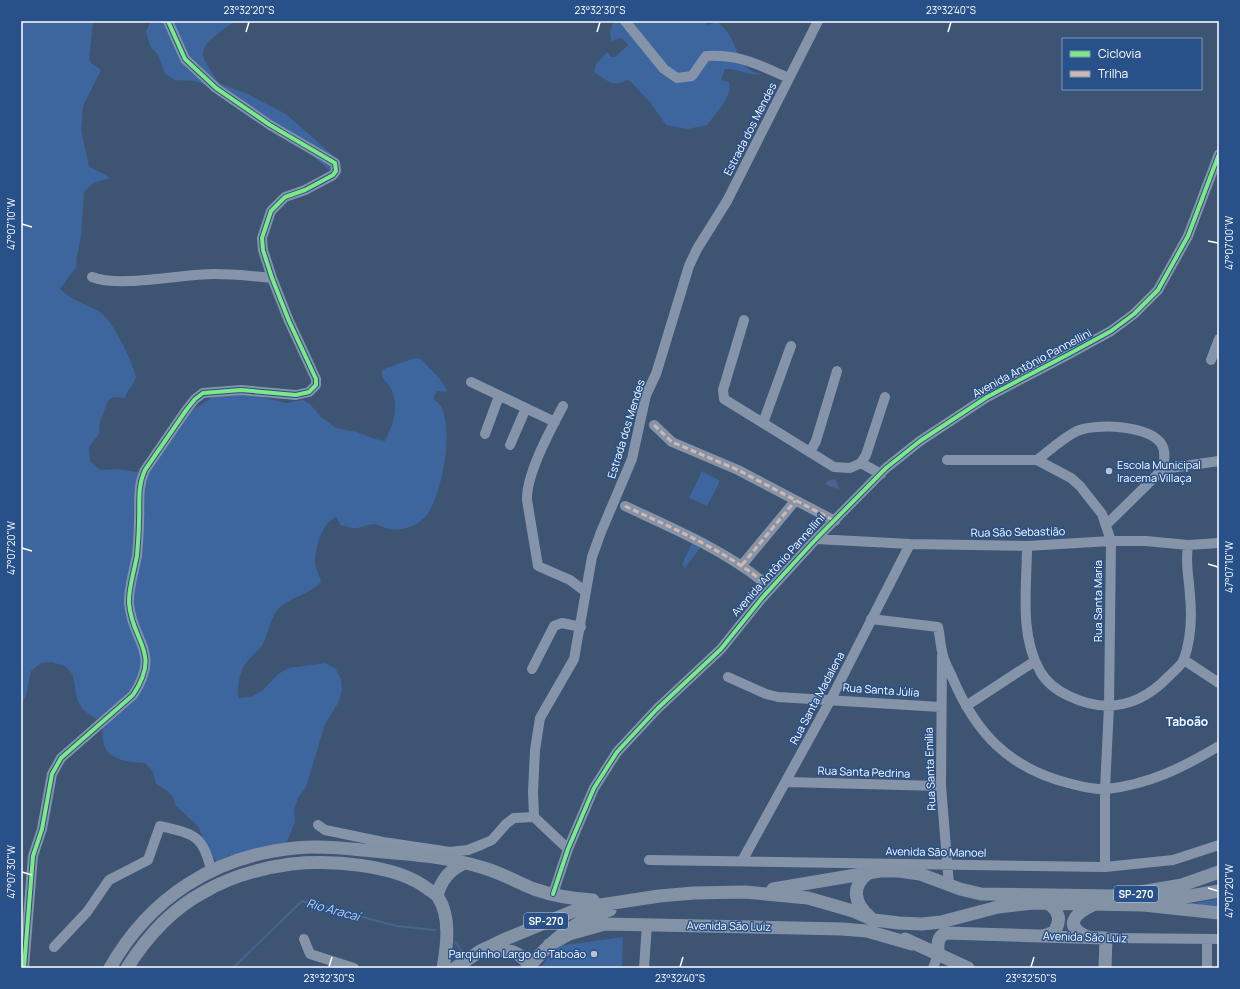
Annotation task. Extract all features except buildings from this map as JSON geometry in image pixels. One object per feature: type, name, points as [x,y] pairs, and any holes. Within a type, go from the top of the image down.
[{"type":"main road","points":[[110,968],[127,941],[146,918],[189,882],[211,870],[248,856],[296,848],[332,848],[398,853],[465,863],[485,868],[534,889],[556,896],[615,902]]},
{"type":"main road","points":[[127,968],[156,929],[179,909],[204,892],[248,874],[265,869],[290,864],[322,863],[375,868],[406,875],[438,896]]},
{"type":"main road","points":[[444,963],[448,938],[444,914],[438,896],[440,885],[446,876],[455,868],[465,863]]},
{"type":"main road","name":"SP-270","points":[[455,968],[480,951],[564,913],[581,908],[646,898],[694,893],[745,892],[810,884],[880,871],[899,871],[920,874],[949,885],[981,894],[1049,899],[1093,905],[1143,905],[1219,913]]},
{"type":"main road","name":"SP-270","points":[[745,892],[808,898],[853,911],[874,920],[922,924],[941,922],[998,907],[1033,903],[1049,899],[1137,894],[1182,885],[1219,872]]},
{"type":"main road","points":[[867,874],[858,884],[856,897],[862,909],[874,920],[912,944],[968,968]]},
{"type":"main road","points":[[1143,905],[1219,891]]},
{"type":"main road","points":[[552,943],[563,926],[564,913],[556,896]]},
{"type":"main road","points":[[480,951],[514,951],[525,959],[529,967],[552,943],[575,925],[594,914],[646,898]]},
{"type":"main road","points":[[1044,936],[1054,932],[1059,921],[1058,913],[1049,899]]},
{"type":"main road","points":[[1088,937],[1078,933],[1075,928],[1074,919],[1077,914],[1093,905]]},
{"type":"main road","name":"Avenida São Luiz","points":[[552,943],[570,934],[605,924],[647,924],[842,929],[866,931],[912,944]]},
{"type":"main road","name":"Avenida São Luiz","points":[[938,955],[939,938],[942,934],[950,932],[1106,938]]},
{"type":"main road","points":[[1105,968],[1106,938]]},
{"type":"street","points":[[24,968],[33,856],[42,829],[52,774],[61,758],[133,695],[140,684],[144,671],[145,650],[130,609],[129,600],[136,555],[139,520],[139,491],[145,470],[187,409],[195,399],[203,393],[242,390],[296,395],[309,392],[316,385],[316,379],[289,321],[272,278],[263,250],[262,238],[270,211],[284,197],[305,190],[333,175],[336,171],[335,162],[270,125],[216,88],[186,59],[168,21]]},
{"type":"street","points":[[625,21],[664,69],[677,78],[692,76],[706,56],[724,55],[741,58],[789,78]]},
{"type":"street","name":"Estrada dos Mendes","points":[[534,817],[533,792],[535,750],[540,718],[574,658],[581,627],[588,579],[601,532],[632,458],[646,395],[656,374],[689,266],[696,249],[727,201],[818,21]]},
{"type":"street","name":"Avenida Antônio Pannellini","points":[[556,896],[568,850],[594,788],[617,752],[657,709],[721,649],[762,598],[816,539],[881,474],[920,441],[987,397],[1081,348],[1111,331],[1134,314],[1158,290],[1188,236],[1219,154]]},
{"type":"street","points":[[92,277],[101,281],[214,274],[272,278]]},
{"type":"street","points":[[744,320],[723,395],[727,401],[834,467],[850,468],[861,463],[866,455],[885,396]]},
{"type":"street","points":[[1211,360],[1219,339]]},
{"type":"street","points":[[763,423],[791,346]]},
{"type":"street","points":[[810,452],[816,440],[837,371]]},
{"type":"street","points":[[471,382],[555,422]]},
{"type":"street","points":[[485,434],[500,396]]},
{"type":"street","points":[[564,406],[555,422],[530,478],[527,490],[527,500],[538,566],[570,580],[586,592]]},
{"type":"street","points":[[510,445],[526,408]]},
{"type":"street","points":[[654,425],[675,444],[738,470],[835,521]]},
{"type":"street","points":[[1037,460],[1062,441],[1087,428],[1126,428],[1146,433],[1160,442],[1163,446],[1163,469]]},
{"type":"street","name":"Rua Santa Maria","points":[[947,460],[1037,460],[1071,478],[1080,486],[1102,514],[1111,541],[1109,706],[1105,789],[1105,867]]},
{"type":"street","points":[[1106,525],[1163,469],[1219,461]]},
{"type":"street","points":[[861,463],[881,474]]},
{"type":"street","points":[[742,565],[795,501]]},
{"type":"street","points":[[625,506],[693,538],[742,565],[761,580]]},
{"type":"street","name":"Rua São Sebastião","points":[[816,539],[910,544],[1027,546],[1111,541],[1146,541],[1188,545],[1219,543]]},
{"type":"street","name":"Rua Santa Madalena","points":[[742,861],[832,699],[910,544]]},
{"type":"street","points":[[1027,546],[1026,624],[1035,661],[1040,673],[1060,692],[1079,701],[1094,705],[1109,706],[1130,703],[1148,695],[1184,660],[1191,622],[1190,594],[1186,575],[1188,545]]},
{"type":"street","points":[[570,580],[588,579]]},
{"type":"street","points":[[871,619],[938,627],[942,652],[966,706],[973,718],[1003,752],[1032,770],[1056,780],[1105,789],[1143,783],[1184,767],[1219,746]]},
{"type":"street","points":[[532,669],[554,626],[562,623],[581,627]]},
{"type":"street","name":"Rua Santa Emília","points":[[942,652],[940,707],[941,864],[949,885]]},
{"type":"street","points":[[1184,660],[1219,683]]},
{"type":"street","points":[[966,706],[1035,661]]},
{"type":"street","name":"Rua Santa Júlia","points":[[728,677],[766,694],[778,697],[832,699],[940,707]]},
{"type":"street","name":"Rua Santa Pedrina","points":[[786,782],[941,786]]},
{"type":"street","points":[[318,825],[325,830],[383,842],[450,852],[468,850],[492,840],[506,824],[514,818],[534,817],[568,850]]},
{"type":"street","points":[[54,947],[87,912],[108,880],[148,860],[160,826],[185,832],[200,840],[207,852],[211,870]]},
{"type":"street","name":"Avenida São Manoel","points":[[649,860],[1105,867],[1173,860],[1219,845]]},
{"type":"street","points":[[920,874],[941,864]]},
{"type":"street","points":[[644,968],[647,924]]},
{"type":"street","name":"Avenida São Luiz","points":[[1106,938],[1219,939]]},
{"type":"street","points":[[304,939],[310,954],[354,968]]},
{"type":"street","points":[[1207,968],[1208,939]]},
{"type":"street","points":[[933,968],[938,955]]},
{"type":"shaded area","points":[[21,21],[93,22],[89,59],[91,63],[101,70],[83,106],[81,131],[89,166],[110,178],[93,183],[84,192],[81,236],[76,261],[77,266],[60,289],[64,293],[103,314],[121,340],[136,377],[125,398],[113,397],[108,401],[100,421],[99,434],[89,447],[90,461],[97,468],[102,470],[118,469],[137,472],[149,469],[189,412],[220,393],[253,395],[286,403],[303,400],[310,404],[321,417],[336,428],[357,432],[385,441],[393,423],[395,404],[391,389],[381,372],[386,368],[415,358],[421,359],[440,379],[447,390],[446,392],[437,391],[434,396],[434,400],[441,408],[446,421],[447,439],[441,478],[430,510],[423,519],[415,525],[395,530],[384,528],[377,524],[353,528],[341,525],[336,517],[331,520],[326,525],[320,537],[316,551],[315,564],[321,582],[311,590],[279,608],[272,620],[263,644],[244,666],[240,675],[238,685],[239,698],[251,697],[262,691],[278,674],[289,668],[325,663],[335,668],[341,679],[342,691],[338,703],[325,724],[306,787],[298,798],[294,810],[295,822],[286,844],[228,856],[217,862],[208,853],[199,827],[175,805],[173,798],[168,792],[156,784],[153,772],[145,763],[121,760],[107,750],[103,742],[102,723],[83,710],[77,699],[73,675],[65,666],[52,662],[41,663],[31,671],[26,695],[21,705]]},
{"type":"shaded area","points":[[151,21],[236,21],[215,36],[203,51],[203,56],[210,70],[219,83],[247,94],[286,114],[338,160],[332,169],[329,170],[298,143],[230,104],[207,85],[195,81],[175,80],[165,74],[158,55],[150,46],[146,31]]},
{"type":"shaded area","points":[[617,21],[703,21],[708,25],[717,22],[728,32],[741,58],[750,70],[762,74],[753,74],[725,69],[721,80],[729,82],[730,90],[724,103],[707,125],[688,129],[666,125],[650,102],[630,81],[626,80],[617,84],[613,83],[594,72],[596,64],[607,52],[611,57],[615,57],[628,45],[622,38],[611,41],[610,32],[613,23]]},
{"type":"shaded area","points":[[702,471],[720,481],[707,506],[689,498]]},
{"type":"shaded area","points":[[835,479],[839,488],[838,489],[826,485],[827,481]]},
{"type":"shaded area","points":[[693,542],[700,548],[685,568],[682,564]]},
{"type":"shaded area","points":[[1219,899],[1219,907],[1188,904]]},
{"type":"shaded area","points":[[623,937],[622,968],[540,968],[559,946]]},
{"type":"waterway","name":"Rio Aracaí","points":[[233,968],[302,901],[396,926],[435,930]]},
{"type":"waterway","name":"Rio Aracaí","points":[[455,942],[463,953]]},
{"type":"marked path","points":[[654,425],[672,442],[738,470],[835,521]]},
{"type":"marked path","points":[[742,565],[795,501]]},
{"type":"marked path","points":[[625,506],[712,548],[761,580]]},
{"type":"cycle path","points":[[24,968],[33,856],[42,829],[52,774],[61,758],[133,695],[141,680],[145,668],[143,648],[131,617],[129,603],[137,555],[139,495],[142,476],[145,470],[187,409],[195,399],[203,393],[241,390],[296,395],[309,392],[316,385],[316,379],[289,321],[272,278],[263,250],[262,238],[271,211],[285,197],[305,190],[333,175],[336,171],[335,163],[270,125],[216,88],[185,59],[168,21]]},
{"type":"cycle path","points":[[553,894],[568,849],[594,788],[617,752],[657,709],[721,649],[762,598],[816,539],[886,468],[920,441],[987,397],[1111,331],[1134,314],[1158,290],[1188,236],[1219,154]]},
{"type":"place","name":"Escola Municipal Iracema Villaça","points":[[1109,471]]},
{"type":"place","name":"Parquinho Largo do Taboão","points":[[594,954]]},
{"type":"district","name":"Taboão","points":[[1187,722]]}]
